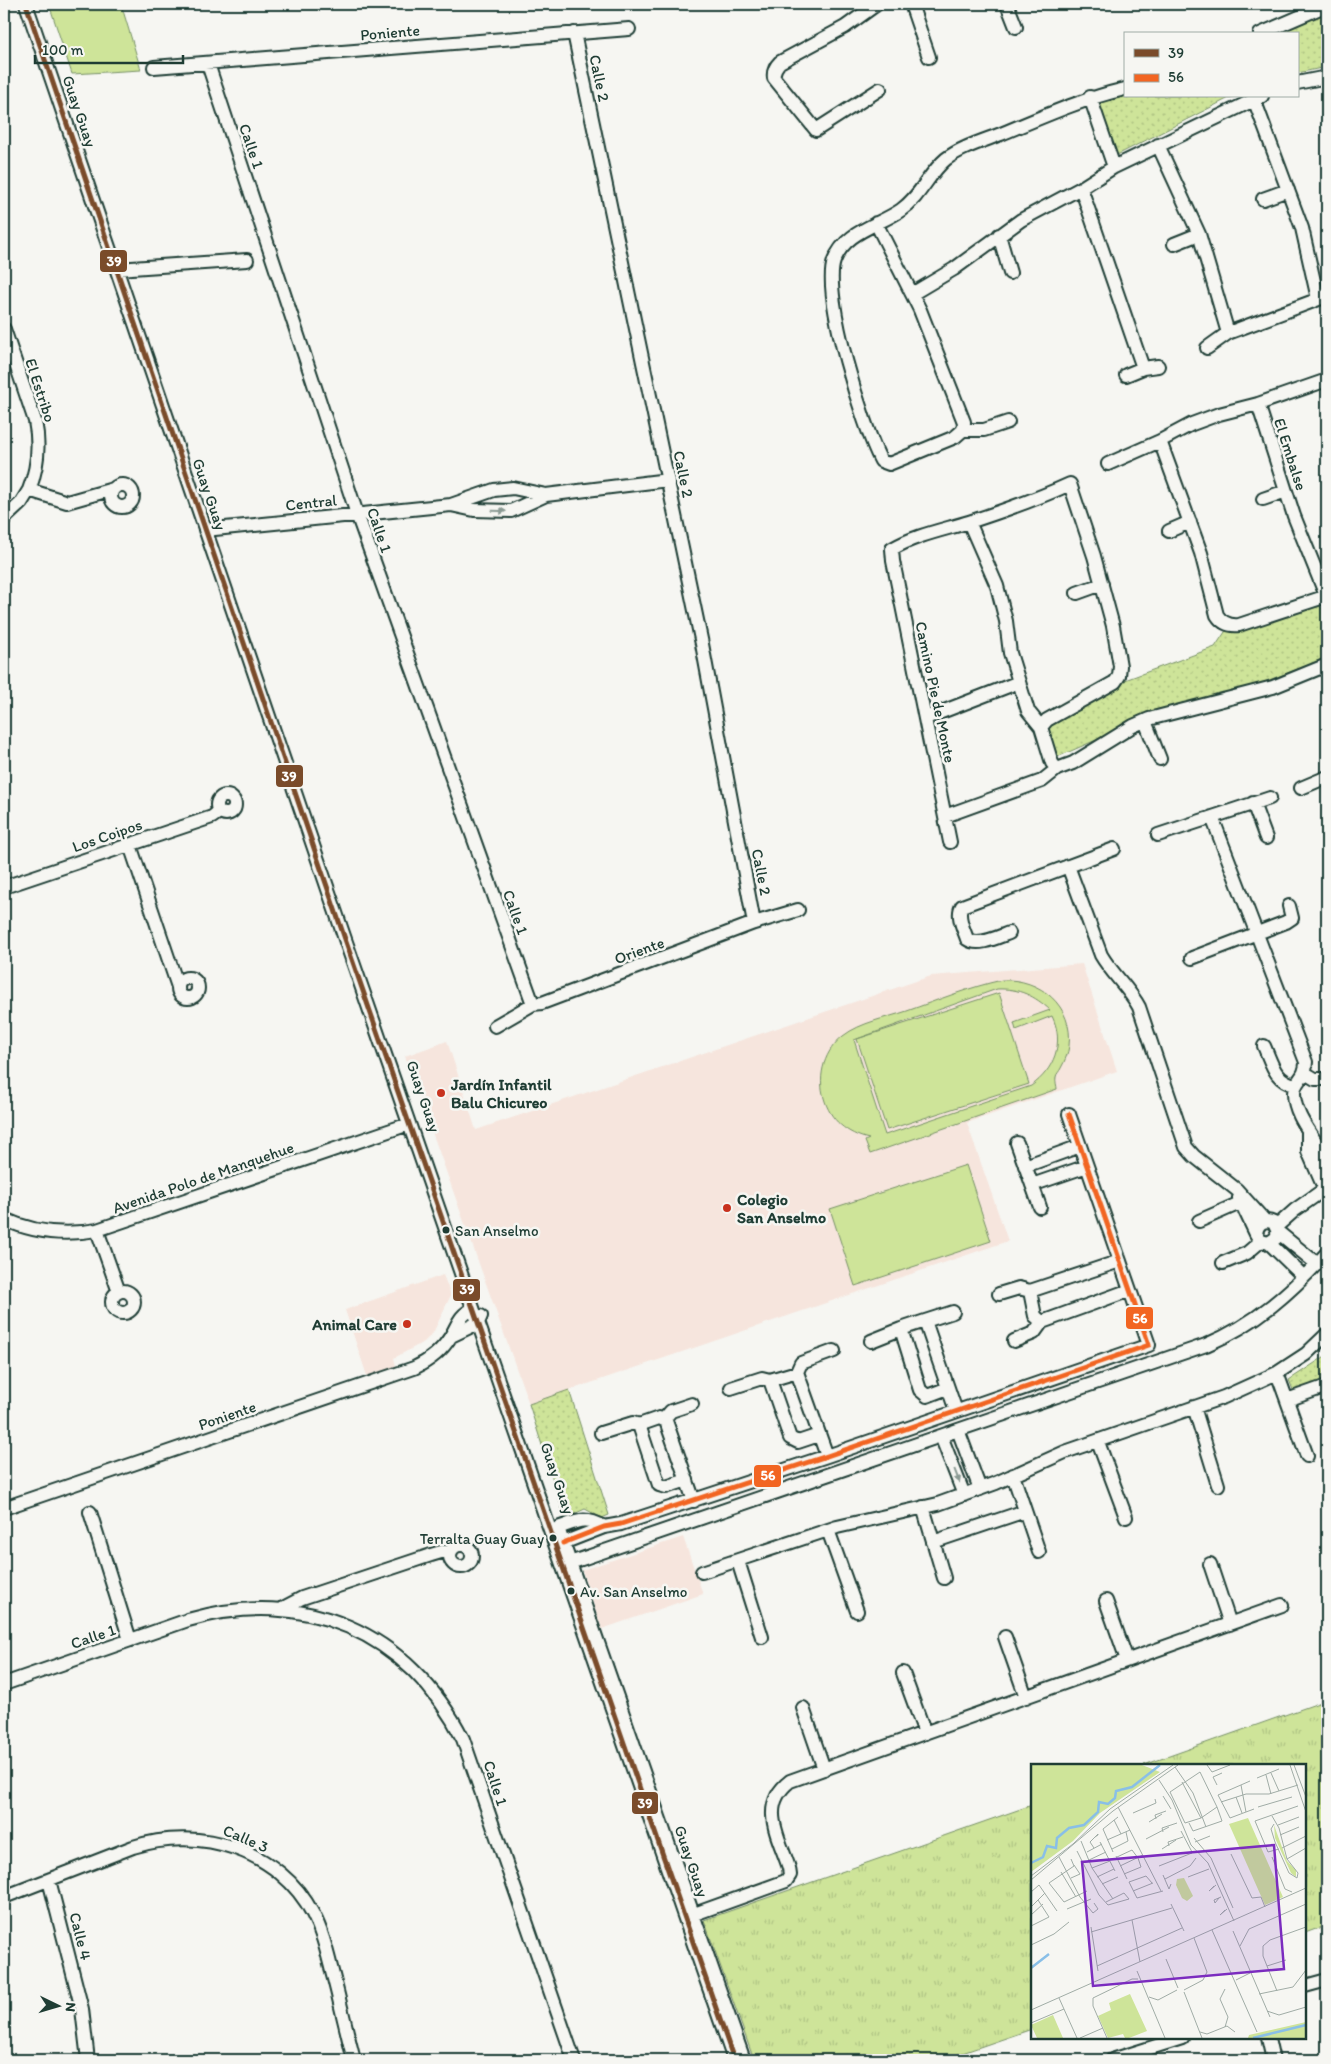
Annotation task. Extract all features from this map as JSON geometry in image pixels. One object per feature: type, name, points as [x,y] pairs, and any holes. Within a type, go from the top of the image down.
[{"type":"street","name":"Guay Guay","points":[[26,4],[364,995],[409,1124],[434,1185]]},
{"type":"street","points":[[877,4],[845,28],[780,62],[775,68],[774,78],[816,130],[880,89]]},
{"type":"street","points":[[911,4],[929,57]]},
{"type":"street","points":[[1008,4],[1016,27]]},
{"type":"street","points":[[1265,32],[1327,5]]},
{"type":"street","name":"Poniente","points":[[154,67],[629,29]]},
{"type":"street","name":"Calle 2","points":[[574,33],[706,663],[754,923]]},
{"type":"street","name":"Calle 1","points":[[208,64],[357,514],[533,1004]]},
{"type":"street","points":[[1298,83],[1327,77]]},
{"type":"street","points":[[1008,422],[984,430],[963,430],[955,437],[892,464],[886,464],[880,458],[867,427],[850,376],[831,283],[834,260],[842,246],[853,236],[893,215],[910,203],[933,172],[953,155],[1090,97],[1124,89]]},
{"type":"street","points":[[1090,97],[1114,168]]},
{"type":"street","points":[[912,294],[954,269],[1021,220],[1114,168],[1258,98],[1302,228],[1323,298],[1228,333],[1207,348]]},
{"type":"street","points":[[1158,146],[1199,234],[1228,333]]},
{"type":"street","points":[[1081,188],[1143,368]]},
{"type":"street","points":[[1263,199],[1288,190]]},
{"type":"street","points":[[876,223],[912,294],[964,418],[963,430]]},
{"type":"street","points":[[1174,244],[1199,234]]},
{"type":"street","points":[[998,235],[1010,274]]},
{"type":"street","points":[[117,269],[247,260]]},
{"type":"street","name":"El Estribo","points":[[4,329],[35,420],[38,436],[35,474],[29,490]]},
{"type":"street","points":[[1126,376],[1143,368],[1158,366]]},
{"type":"street","points":[[1108,464],[1160,441],[1192,424],[1327,380]]},
{"type":"street","name":"El Embalse","points":[[1258,404],[1303,541],[1327,597]]},
{"type":"street","points":[[1160,441],[1203,561],[1217,615],[1224,623],[1238,625],[1327,597]]},
{"type":"street","name":"Central","points":[[205,530],[451,505],[494,490],[513,488],[546,495],[668,480]]},
{"type":"street","points":[[1041,727],[1047,720],[1115,682],[1119,676],[1120,666],[1102,584],[1070,484],[969,522],[998,586],[1006,621],[1010,653],[1028,711],[1041,727],[1052,763],[1057,769]]},
{"type":"street","points":[[4,519],[21,503],[29,490],[54,500],[67,502],[113,489]]},
{"type":"street","points":[[1262,499],[1286,491]]},
{"type":"street","name":"Central","points":[[451,505],[474,510],[511,512],[546,495]]},
{"type":"street","name":"Camino Pie de Monte","points":[[950,842],[892,549],[905,542],[969,522]]},
{"type":"street","points":[[1169,531],[1190,522]]},
{"type":"street","points":[[1077,593],[1102,584]]},
{"type":"street","points":[[945,816],[1042,781],[1057,769],[1073,763],[1133,726],[1145,721],[1273,687],[1327,665]]},
{"type":"street","points":[[926,718],[1019,682]]},
{"type":"street","points":[[1145,721],[1160,759]]},
{"type":"street","points":[[1301,788],[1327,777]]},
{"type":"street","points":[[1158,835],[1270,798]]},
{"type":"street","points":[[1253,803],[1266,838]]},
{"type":"street","name":"Los Coipos","points":[[4,887],[212,817],[219,812]]},
{"type":"street","points":[[1212,817],[1306,1062],[1305,1074],[1295,1086],[1294,1099],[1308,1132],[1319,1147],[1327,1169]]},
{"type":"street","points":[[130,845],[178,987]]},
{"type":"street","points":[[1010,933],[978,943],[970,942],[967,939],[959,913],[960,909],[962,906],[1114,849]]},
{"type":"street","points":[[1068,866],[1101,955],[1109,968],[1130,992],[1139,1007],[1186,1147],[1238,1197],[1317,1264]]},
{"type":"street","points":[[1192,958],[1292,918],[1289,906]]},
{"type":"street","name":"Oriente","points":[[494,1026],[533,1004],[542,1003],[754,923],[798,910]]},
{"type":"street","name":"Guay Guay","points":[[364,995],[388,1042],[478,1315],[563,1542],[566,1564]]},
{"type":"street","points":[[1264,1046],[1276,1075],[1286,1083],[1295,1086]]},
{"type":"street","points":[[1305,1074],[1315,1079],[1327,1079]]},
{"type":"street","points":[[563,1542],[828,1456],[1149,1345],[1069,1114]]},
{"type":"street","name":"Avenida Polo de Manquehue","points":[[4,1219],[22,1226],[49,1232],[74,1233],[97,1230],[409,1124]]},
{"type":"street","points":[[1262,1239],[1258,1225],[1273,1226],[1325,1187],[1308,1151],[1308,1132]]},
{"type":"street","points":[[1017,1143],[1040,1207]]},
{"type":"street","points":[[1025,1166],[1080,1146]]},
{"type":"street","points":[[1032,1185],[1087,1166]]},
{"type":"street","points":[[1199,1221],[1238,1197]]},
{"type":"street","points":[[1238,1197],[1262,1239],[1304,1277]]},
{"type":"street","points":[[1224,1263],[1247,1253],[1262,1239],[1276,1238],[1273,1226]]},
{"type":"street","points":[[97,1230],[119,1292]]},
{"type":"street","points":[[566,1564],[1220,1340],[1258,1318],[1283,1299],[1327,1253]]},
{"type":"street","points":[[999,1294],[1019,1288],[1030,1292],[1120,1261]]},
{"type":"street","points":[[1014,1340],[1034,1334],[1042,1322],[1130,1290]]},
{"type":"street","points":[[1030,1292],[1035,1316],[1042,1322]]},
{"type":"street","points":[[871,1341],[953,1312]]},
{"type":"street","name":"Poniente","points":[[4,1508],[405,1371],[429,1360],[451,1336],[478,1315]]},
{"type":"street","points":[[925,1321],[956,1411]]},
{"type":"street","points":[[901,1329],[920,1390],[927,1396],[948,1388]]},
{"type":"street","points":[[702,1572],[828,1530],[964,1495],[1038,1463],[1224,1397],[1277,1373],[1306,1354],[1327,1334]]},
{"type":"street","points":[[828,1456],[797,1372],[801,1363],[834,1351]]},
{"type":"street","points":[[731,1388],[762,1378],[770,1380],[797,1372]]},
{"type":"street","points":[[1277,1373],[1307,1456]]},
{"type":"street","points":[[770,1380],[790,1438],[798,1442],[819,1435]]},
{"type":"street","points":[[1287,1400],[1327,1386]]},
{"type":"street","name":"Guay Guay","points":[[506,1390],[689,1916],[734,2060]]},
{"type":"street","points":[[664,1419],[671,1411],[692,1404]]},
{"type":"street","points":[[1194,1407],[1218,1485]]},
{"type":"street","points":[[601,1433],[633,1423],[640,1424],[659,1418],[664,1419],[694,1500]]},
{"type":"street","points":[[640,1424],[659,1485],[666,1487],[687,1480]]},
{"type":"street","points":[[958,1430],[980,1489]]},
{"type":"street","points":[[941,1436],[964,1495]]},
{"type":"street","points":[[1098,1442],[1126,1517]]},
{"type":"street","points":[[1013,1475],[1039,1552]]},
{"type":"street","points":[[923,1507],[944,1578]]},
{"type":"street","points":[[933,1542],[1025,1511]]},
{"type":"street","points":[[90,1512],[130,1640]]},
{"type":"street","points":[[558,1528],[584,1520],[593,1521],[604,1528]]},
{"type":"street","points":[[828,1530],[857,1611]]},
{"type":"street","name":"Calle 1","points":[[281,1609],[302,1598],[441,1552],[451,1552]]},
{"type":"street","points":[[738,1561],[762,1636]]},
{"type":"street","points":[[1210,1564],[1230,1624]]},
{"type":"street","points":[[1106,1601],[1127,1660]]},
{"type":"street","points":[[689,1916],[786,1882],[790,1875],[789,1868],[771,1815],[772,1805],[779,1792],[790,1781],[1282,1605]]},
{"type":"street","name":"Calle 1","points":[[4,1684],[214,1613],[239,1610],[281,1609],[325,1617],[343,1623],[369,1636],[406,1662],[427,1683],[446,1708],[463,1739],[574,2060]]},
{"type":"street","name":"Guay Guay","points":[[584,1615],[586,1633],[689,1916],[744,2060]]},
{"type":"street","points":[[1005,1637],[1026,1697]]},
{"type":"street","points":[[904,1674],[925,1733]]},
{"type":"street","points":[[803,1708],[824,1769]]},
{"type":"street","name":"Calle 3","points":[[4,1897],[133,1847],[166,1839],[188,1838],[210,1841],[236,1848],[278,1872],[308,1906],[325,1944],[354,2060]]},
{"type":"street","name":"Calle 4","points":[[49,1880],[82,2009],[88,2060]]},
{"type":"street","points":[[1306,1986],[1327,1980]]},
{"type":"street","points":[[1112,2060],[1179,2039]]},
{"type":"street","points":[[1268,2039],[1273,2060]]},
{"type":"shaded area","name":"Colegio San Anselmo","points":[[1082,964],[1117,1071],[967,1123],[1008,1241],[529,1404],[405,1056],[447,1041],[476,1130],[931,976]]},
{"type":"shaded area","points":[[443,1275],[451,1295],[433,1333],[424,1342],[394,1358],[396,1366],[367,1376],[345,1310]]},
{"type":"shaded area","points":[[683,1537],[703,1594],[602,1629],[582,1570]]},
{"type":"green space","points":[[49,4],[121,4],[141,70],[72,74]]},
{"type":"green space","points":[[1327,12],[1327,67],[1298,73],[1298,32],[1282,32]]},
{"type":"green space","points":[[1124,94],[1124,98],[1229,98],[1117,155],[1097,100]]},
{"type":"green space","points":[[1312,604],[1320,606],[1327,616],[1327,658],[1235,693],[1129,723],[1055,758],[1044,724],[1125,680],[1215,647],[1227,629]]},
{"type":"green space","points":[[1002,980],[1029,984],[1041,989],[1052,997],[1060,1007],[1066,1019],[1069,1032],[1069,1046],[1065,1060],[1056,1076],[1057,1089],[870,1154],[865,1141],[869,1139],[854,1134],[840,1125],[830,1113],[824,1098],[821,1081],[822,1072],[831,1048],[843,1036],[858,1027]],"holes":[[[997,989],[1026,994],[1050,1010],[1014,1023],[1016,1030],[1052,1016],[1056,1026],[1057,1046],[1055,1055],[1046,1072],[1031,1086],[885,1135],[854,1040]]]},
{"type":"green space","points":[[999,993],[1029,1084],[887,1130],[857,1039]]},
{"type":"green space","points":[[966,1165],[991,1241],[855,1286],[830,1209]]},
{"type":"green space","points":[[1327,1355],[1327,1381],[1294,1392],[1289,1380]]},
{"type":"green space","points":[[569,1390],[609,1515],[602,1518],[585,1509],[565,1518],[529,1404]]},
{"type":"green space","points":[[1327,1700],[1327,1925],[1306,1933],[1306,1764],[1147,1764]]},
{"type":"green space","points":[[1031,1805],[1031,2029],[942,2060],[754,2060],[704,1920]]},
{"type":"transit line","name":"39","points":[[26,4],[346,942],[734,2060]]},
{"type":"transit line","name":"56","points":[[563,1543],[604,1527],[621,1524],[827,1456],[1149,1345],[1069,1114]]},
{"type":"place","name":"Jardín Infantil Balu Chicureo","points":[[441,1093]]},
{"type":"place","name":"Colegio San Anselmo","points":[[727,1208]]},
{"type":"place","name":"San Anselmo","points":[[446,1230]]},
{"type":"place","name":"Animal Care","points":[[407,1324]]},
{"type":"place","name":"Terralta Guay Guay","points":[[553,1538]]},
{"type":"place","name":"Av. San Anselmo","points":[[571,1591]]}]
